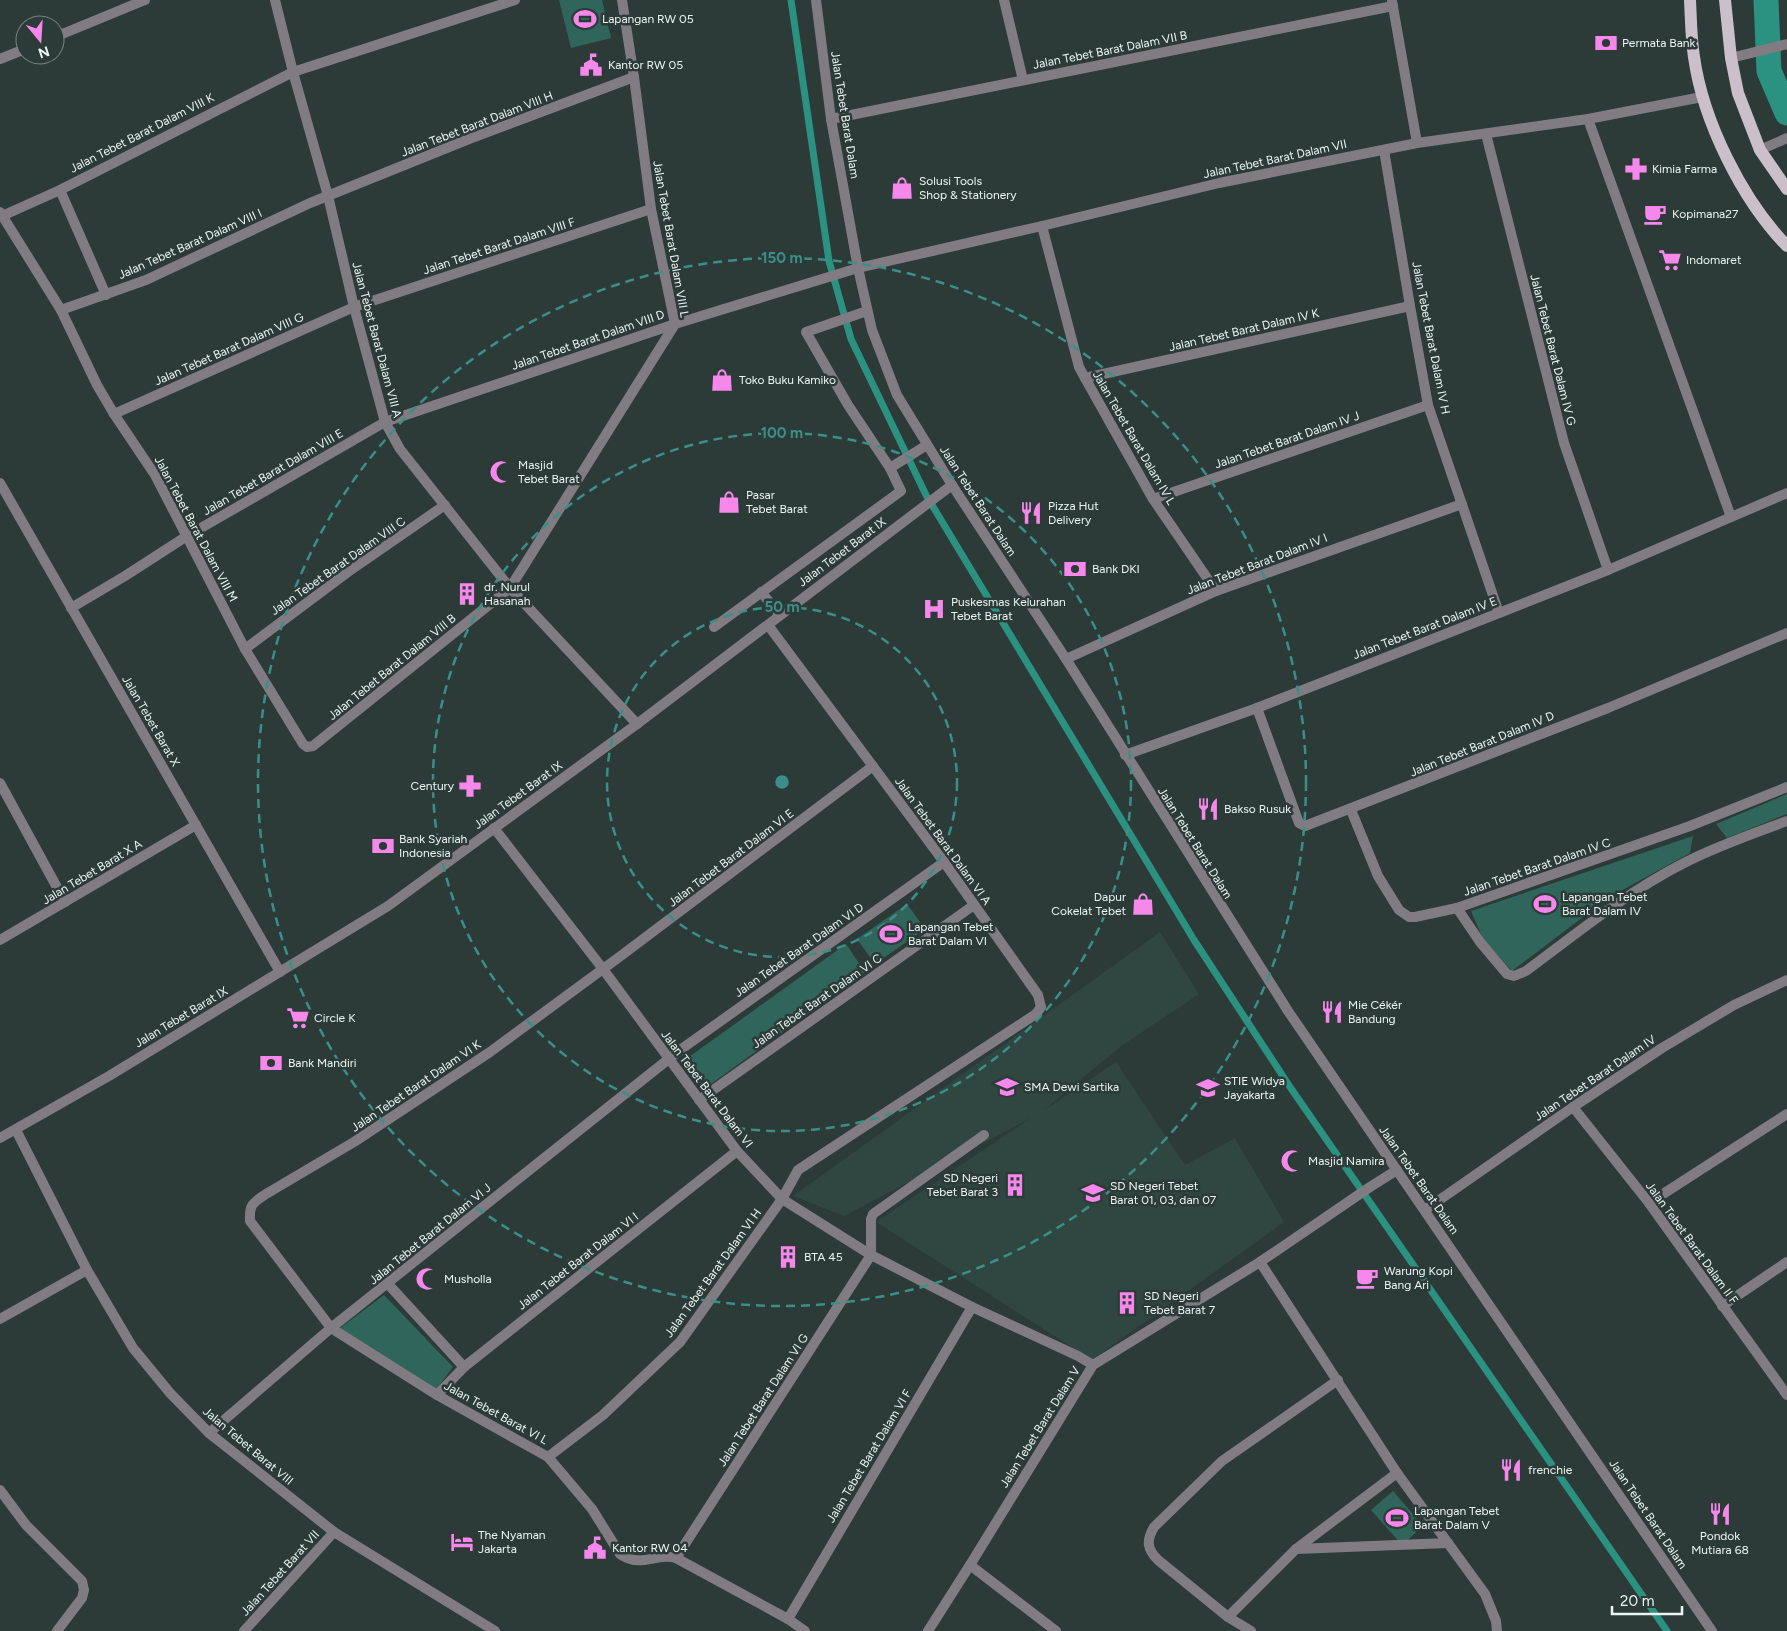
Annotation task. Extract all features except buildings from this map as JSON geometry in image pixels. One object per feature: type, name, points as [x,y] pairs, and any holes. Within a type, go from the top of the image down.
[{"type":"main road","points":[[1690,0],[1694,57],[1702,97],[1718,138],[1749,199],[1787,246]]},
{"type":"main road","points":[[1725,0],[1731,58],[1738,93],[1760,150],[1787,189]]},
{"type":"street","points":[[65,33],[145,0]]},
{"type":"street","name":"Jalan Tebet Barat Dalam VIII A","points":[[275,0],[328,196],[354,307],[385,422],[400,449],[510,588],[637,724]]},
{"type":"street","name":"Jalan Tebet Barat Dalam VIII K","points":[[1,214],[60,190],[218,108],[294,72],[515,0]]},
{"type":"street","name":"Jalan Tebet Barat Dalam VIII L","points":[[510,588],[674,324],[651,209],[622,0]]},
{"type":"street","name":"Jalan Tebet Barat Dalam","points":[[816,0],[831,119],[858,268],[872,330],[897,395],[952,485],[1066,659],[1288,1011],[1712,1631]]},
{"type":"street","points":[[1004,0],[1024,80]]},
{"type":"street","points":[[1392,3],[1417,143]]},
{"type":"street","name":"Jalan Tebet Barat Dalam VII B","points":[[831,119],[1392,3]]},
{"type":"street","points":[[1731,58],[1787,44]]},
{"type":"street","points":[[0,59],[15,53]]},
{"type":"street","name":"Jalan Tebet Barat Dalam VIII H","points":[[328,196],[469,139],[634,77]]},
{"type":"street","name":"Jalan Tebet Barat Dalam VII","points":[[858,268],[1219,183],[1417,143],[1588,119],[1702,97]]},
{"type":"street","points":[[1588,119],[1731,517]]},
{"type":"street","name":"Jalan Tebet Barat Dalam IV G","points":[[1486,134],[1564,443],[1608,570]]},
{"type":"street","points":[[1760,150],[1785,139]]},
{"type":"street","name":"Jalan Tebet Barat Dalam IV H","points":[[1384,150],[1428,406],[1499,613]]},
{"type":"street","points":[[60,190],[106,295]]},
{"type":"street","name":"Jalan Tebet Barat Dalam VIII I","points":[[61,310],[146,280],[328,196]]},
{"type":"street","name":"Jalan Tebet Barat Dalam VIII F","points":[[354,307],[651,209]]},
{"type":"street","name":"Jalan Tebet Barat Dalam VIII M","points":[[1,214],[61,310],[97,385],[154,475],[245,649],[303,744],[307,747],[313,746]]},
{"type":"street","name":"Jalan Tebet Barat Dalam IV L","points":[[1042,226],[1079,367],[1153,499],[1216,591]]},
{"type":"street","name":"Jalan Tebet Barat Dalam VIII D","points":[[385,422],[674,324],[858,268]]},
{"type":"street","name":"Jalan Tebet Barat Dalam IV K","points":[[1085,378],[1410,306]]},
{"type":"street","name":"Jalan Tebet Barat Dalam VIII G","points":[[114,414],[354,307]]},
{"type":"street","points":[[714,627],[901,491],[890,468],[848,405],[806,332],[868,311]]},
{"type":"street","name":"Jalan Tebet Barat Dalam IV J","points":[[1153,499],[1428,406]]},
{"type":"street","name":"Jalan Tebet Barat Dalam VIII E","points":[[71,608],[187,536],[385,422]]},
{"type":"street","points":[[890,468],[927,445]]},
{"type":"street","name":"Jalan Tebet Barat X","points":[[0,483],[280,972]]},
{"type":"street","name":"Jalan Tebet Barat IX","points":[[0,1138],[117,1071],[388,906],[637,724],[952,485]]},
{"type":"street","name":"Jalan Tebet Barat Dalam IV E","points":[[1125,755],[1257,708],[1608,570],[1787,493]]},
{"type":"street","name":"Jalan Tebet Barat Dalam IV I","points":[[1066,659],[1216,591],[1462,504]]},
{"type":"street","name":"Jalan Tebet Barat Dalam VIII C","points":[[245,649],[348,572],[445,505]]},
{"type":"street","name":"Jalan Tebet Barat Dalam VIII B","points":[[313,746],[510,588]]},
{"type":"street","points":[[761,592],[780,615]]},
{"type":"street","name":"Jalan Tebet Barat Dalam VI A","points":[[768,625],[944,862],[1038,995],[1041,1007],[1036,1014],[798,1170],[782,1199]]},
{"type":"street","name":"Jalan Tebet Barat Dalam IV D","points":[[1257,708],[1300,825],[1305,826],[1351,810],[1608,708],[1787,633]]},
{"type":"street","name":"Jalan Tebet Barat Dalam VI E","points":[[603,969],[873,766]]},
{"type":"street","points":[[0,783],[65,902]]},
{"type":"street","name":"Jalan Tebet Barat Dalam IV C","points":[[1351,810],[1378,876],[1399,910],[1409,917],[1415,917],[1457,908],[1690,826],[1787,788]]},
{"type":"street","points":[[0,808],[10,802]]},
{"type":"street","points":[[1457,908],[1480,942],[1507,974],[1514,976],[1526,971],[1614,905],[1682,863],[1787,821]]},
{"type":"street","name":"Jalan Tebet Barat X A","points":[[0,940],[196,825]]},
{"type":"street","name":"Jalan Tebet Barat Dalam VI","points":[[494,828],[603,969],[737,1151],[782,1199],[871,1255],[972,1307],[1078,1356],[1093,1365]]},
{"type":"street","name":"Jalan Tebet Barat Dalam VI D","points":[[669,1059],[944,862]]},
{"type":"street","name":"Jalan Tebet Barat Dalam VI C","points":[[699,1100],[974,905]]},
{"type":"street","name":"Jalan Tebet Barat Dalam VI K","points":[[331,1328],[250,1221],[249,1209],[254,1202],[354,1142],[490,1052],[603,969]]},
{"type":"street","name":"Jalan Tebet Barat Dalam IV","points":[[1425,1210],[1573,1107],[1662,1048],[1726,1010],[1787,980]]},
{"type":"street","name":"Jalan Tebet Barat Dalam VI J","points":[[209,1433],[331,1328],[669,1059]]},
{"type":"street","name":"Jalan Tebet Barat Dalam II F","points":[[1573,1107],[1649,1203],[1787,1395]]},
{"type":"street","points":[[1649,1203],[1787,1114]]},
{"type":"street","name":"Jalan Tebet Barat VIII","points":[[16,1130],[87,1270],[133,1348],[170,1393],[209,1433],[334,1532],[496,1631]]},
{"type":"street","points":[[871,1255],[871,1219],[873,1214],[984,1135]]},
{"type":"street","name":"Jalan Tebet Barat Dalam VI I","points":[[437,1395],[464,1367],[737,1151]]},
{"type":"street","name":"Jalan Tebet Barat Dalam V","points":[[928,1631],[1093,1365],[1260,1262],[1352,1198],[1398,1170]]},
{"type":"street","name":"Jalan Tebet Barat Dalam VI H","points":[[548,1457],[617,1403],[680,1342],[782,1199]]},
{"type":"street","name":"Jalan Tebet Barat Dalam VI G","points":[[676,1558],[871,1255]]},
{"type":"street","points":[[1260,1262],[1397,1473],[1486,1594],[1496,1621],[1497,1631]]},
{"type":"street","points":[[1722,1306],[1787,1262]]},
{"type":"street","points":[[0,1319],[87,1270]]},
{"type":"street","points":[[388,1284],[464,1367]]},
{"type":"street","name":"Jalan Tebet Barat Dalam VI F","points":[[788,1619],[972,1307]]},
{"type":"street","name":"Jalan Tebet Barat VI L","points":[[331,1328],[437,1395],[548,1457],[592,1509],[620,1554],[628,1559],[640,1562],[662,1556],[676,1558]]},
{"type":"street","points":[[1251,1631],[1228,1617],[1151,1553],[1148,1546],[1149,1535],[1154,1527],[1222,1461],[1338,1380]]},
{"type":"street","points":[[1228,1617],[1296,1549],[1397,1473]]},
{"type":"street","points":[[0,1490],[26,1525],[82,1582],[84,1590],[82,1598],[57,1631]]},
{"type":"street","name":"Jalan Tebet Barat VII","points":[[244,1631],[334,1532]]},
{"type":"street","points":[[1296,1549],[1448,1543]]},
{"type":"street","points":[[676,1558],[788,1619],[805,1631]]},
{"type":"street","points":[[970,1565],[1056,1631]]},
{"type":"shaded area","name":"SD Negeri Tebet Barat 01, 03, dan 07","points":[[1160,932],[1199,994],[1120,1047],[1043,1111],[1116,1062],[1185,1165],[1235,1138],[1284,1222],[1092,1360],[876,1222],[1031,1118],[844,1216],[793,1196]]},
{"type":"green space","name":"Lapangan RW 05","points":[[559,0],[602,0],[611,38],[571,48]]},
{"type":"green space","points":[[1787,794],[1787,814],[1727,838],[1716,824]]},
{"type":"green space","name":"Lapangan Tebet Barat Dalam IV","points":[[1693,836],[1690,853],[1608,898],[1512,971],[1483,939],[1471,911]]},
{"type":"green space","name":"Lapangan Tebet Barat Dalam VI","points":[[907,904],[925,929],[875,964],[857,939]]},
{"type":"green space","points":[[846,944],[865,972],[703,1090],[682,1062]]},
{"type":"green space","points":[[384,1295],[453,1367],[435,1391],[340,1328]]},
{"type":"green space","name":"Lapangan Tebet Barat Dalam V","points":[[1393,1491],[1423,1526],[1402,1545],[1371,1510]]},
{"type":"waterway","points":[[791,0],[829,261],[851,339],[926,495],[1194,940],[1290,1087],[1667,1631]]},
{"type":"waterway","points":[[1766,0],[1769,71],[1787,113]]},
{"type":"place","name":"Lapangan RW 05","points":[[585,19]]},
{"type":"place","name":"Permata Bank","points":[[1606,43]]},
{"type":"place","name":"Kantor RW 05","points":[[591,65]]},
{"type":"place","name":"Kimia Farma","points":[[1636,169]]},
{"type":"place","name":"Solusi Tools Shop & Stationery","points":[[902,188]]},
{"type":"place","name":"Kopimana27","points":[[1655,214]]},
{"type":"place","name":"Indomaret","points":[[1670,260]]},
{"type":"place","name":"Toko Buku Kamiko","points":[[722,380]]},
{"type":"place","name":"Masjid Tebet Barat","points":[[501,472]]},
{"type":"place","name":"Pasar Tebet Barat","points":[[729,502]]},
{"type":"place","name":"Pizza Hut Delivery","points":[[1031,513]]},
{"type":"place","name":"Bank DKI","points":[[1075,569]]},
{"type":"place","name":"dr. Nurul Hasanah","points":[[467,594]]},
{"type":"place","name":"Puskesmas Kelurahan Tebet Barat","points":[[934,609]]},
{"type":"place","name":"Century","points":[[470,786]]},
{"type":"place","name":"Bakso Rusuk","points":[[1208,809]]},
{"type":"place","name":"Bank Syariah Indonesia","points":[[383,846]]},
{"type":"place","name":"Dapur Cokelat Tebet","points":[[1143,904]]},
{"type":"place","name":"Lapangan Tebet Barat Dalam IV","points":[[1545,904]]},
{"type":"place","name":"Lapangan Tebet Barat Dalam VI","points":[[891,934]]},
{"type":"place","name":"Mie Cékér Bandung","points":[[1332,1012]]},
{"type":"place","name":"Circle K","points":[[298,1018]]},
{"type":"place","name":"Bank Mandiri","points":[[271,1063]]},
{"type":"place","name":"SMA Dewi Sartika","points":[[1007,1087]]},
{"type":"place","name":"STIE Widya Jayakarta","points":[[1208,1088]]},
{"type":"place","name":"Masjid Namira","points":[[1292,1161]]},
{"type":"place","name":"SD Negeri Tebet Barat 3","points":[[1015,1185]]},
{"type":"place","name":"SD Negeri Tebet Barat 01, 03, dan 07","points":[[1093,1193]]},
{"type":"place","name":"BTA 45","points":[[788,1257]]},
{"type":"place","name":"Warung Kopi Bang Ari","points":[[1367,1278]]},
{"type":"place","name":"Musholla","points":[[427,1279]]},
{"type":"place","name":"SD Negeri Tebet Barat 7","points":[[1127,1303]]},
{"type":"place","name":"frenchie","points":[[1511,1470]]},
{"type":"place","name":"Pondok Mutiara 68","points":[[1720,1514]]},
{"type":"place","name":"Lapangan Tebet Barat Dalam V","points":[[1397,1518]]},
{"type":"place","name":"The Nyaman Jakarta","points":[[462,1542]]},
{"type":"place","name":"Kantor RW 04","points":[[595,1548]]}]
